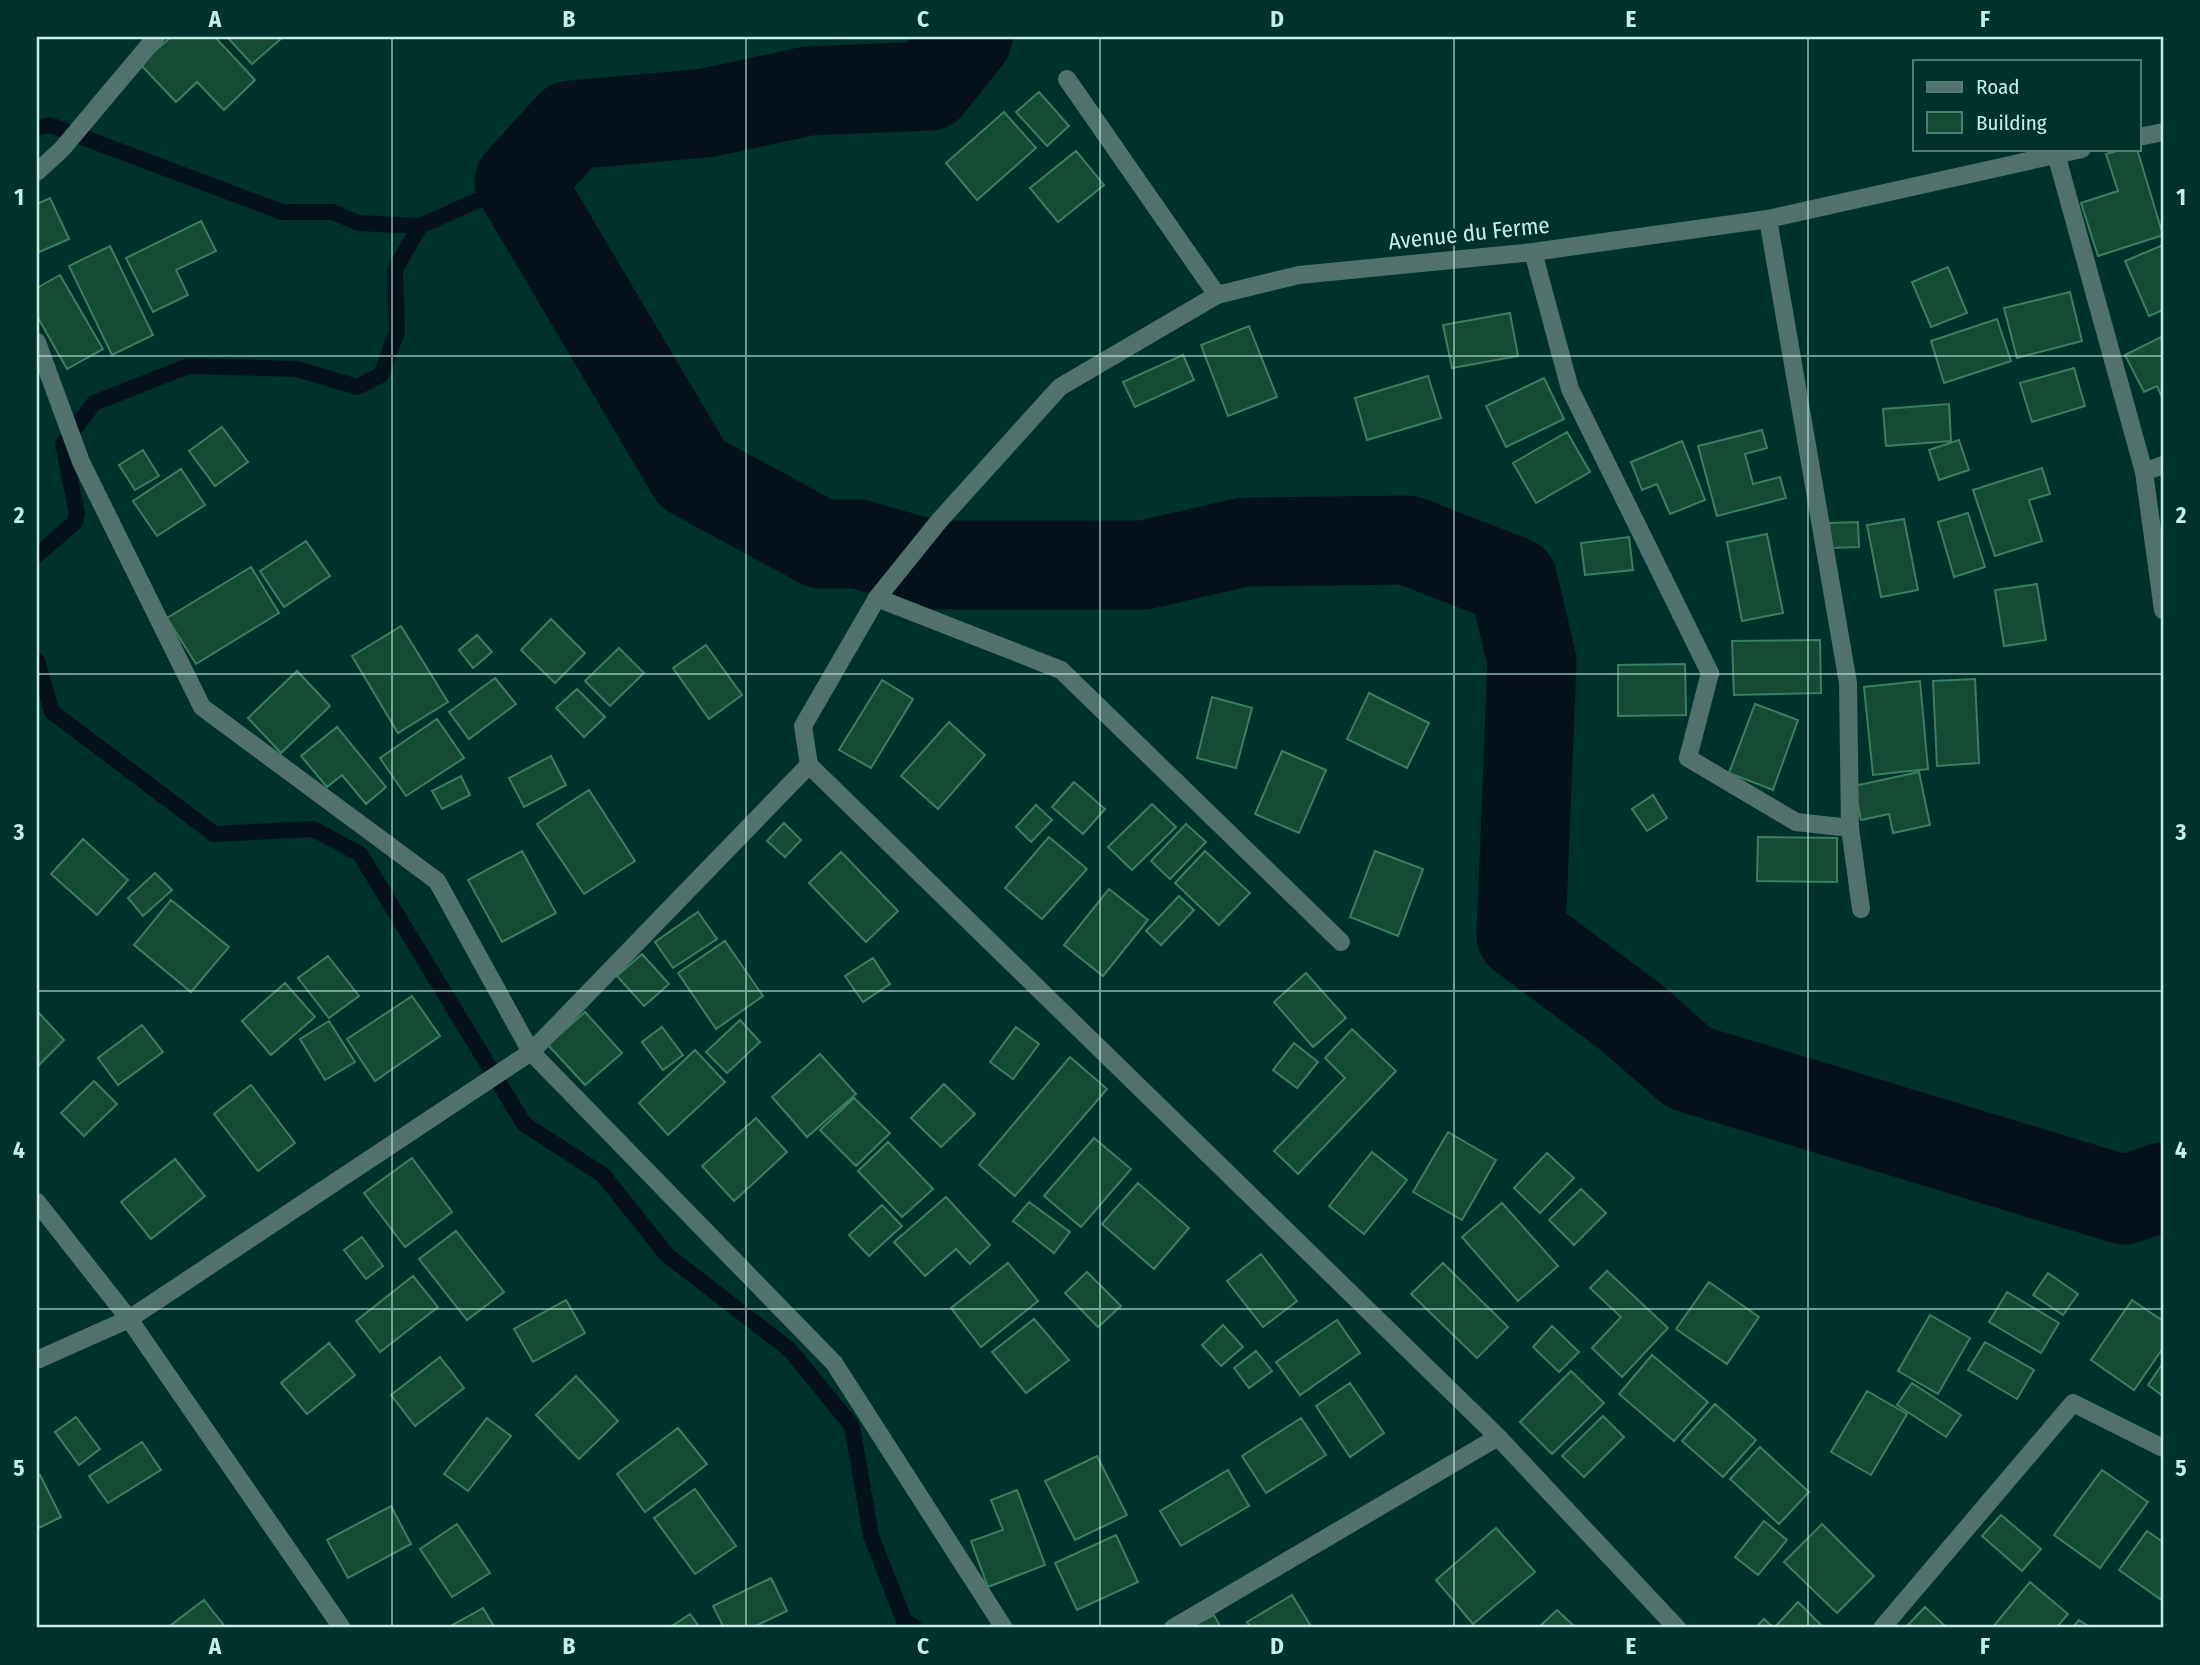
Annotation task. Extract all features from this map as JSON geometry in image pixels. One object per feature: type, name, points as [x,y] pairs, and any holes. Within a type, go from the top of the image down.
[{"type":"street","points":[[37,172],[62,149],[156,37]]},
{"type":"street","points":[[1067,79],[1217,295]]},
{"type":"street","points":[[2140,137],[2163,132]]},
{"type":"street","name":"Avenue du Ferme","points":[[809,765],[803,726],[881,592],[939,521],[1060,387],[1217,295],[1299,275],[1533,251],[1768,219],[2077,150]]},
{"type":"street","points":[[2056,154],[2144,472],[2163,610]]},
{"type":"street","points":[[1768,219],[1848,682],[1850,828],[1861,909]]},
{"type":"street","points":[[1533,251],[1570,389],[1710,673],[1688,758],[1796,822],[1850,828]]},
{"type":"street","points":[[37,342],[81,462],[202,707],[437,881],[531,1052],[834,1363],[1004,1628]]},
{"type":"street","points":[[2144,472],[2163,465]]},
{"type":"street","points":[[881,592],[1061,670],[1341,942]]},
{"type":"street","points":[[37,1360],[129,1319],[531,1052],[809,765],[1498,1437],[1669,1625]]},
{"type":"street","points":[[37,1202],[129,1319],[342,1628]]},
{"type":"street","points":[[1882,1628],[2073,1403],[2163,1448]]},
{"type":"street","points":[[1173,1628],[1498,1437]]},
{"type":"building","points":[[171,37],[215,37],[255,80],[224,110],[197,82],[176,102],[140,64]]},
{"type":"building","points":[[227,37],[283,37],[252,64]]},
{"type":"building","points":[[1039,92],[1069,126],[1047,146],[1016,112]]},
{"type":"building","points":[[1004,112],[1036,148],[977,200],[946,163]]},
{"type":"building","points":[[2120,150],[2137,150],[2163,235],[2098,256],[2081,203],[2118,191],[2106,154]]},
{"type":"building","points":[[1076,151],[1104,185],[1058,222],[1030,188]]},
{"type":"building","points":[[50,198],[69,239],[37,253],[37,204]]},
{"type":"building","points":[[201,221],[216,251],[176,270],[188,295],[153,312],[126,258]]},
{"type":"building","points":[[2163,245],[2163,310],[2149,316],[2125,261]]},
{"type":"building","points":[[110,246],[153,335],[112,355],[69,266]]},
{"type":"building","points":[[1948,267],[1967,313],[1931,327],[1912,282]]},
{"type":"building","points":[[60,275],[103,349],[67,369],[37,316],[37,288]]},
{"type":"building","points":[[2070,292],[2082,341],[2017,358],[2004,308]]},
{"type":"building","points":[[1510,313],[1518,356],[1452,368],[1443,325]]},
{"type":"building","points":[[1997,319],[2011,361],[1944,383],[1931,341]]},
{"type":"building","points":[[1249,326],[1277,397],[1228,416],[1201,345]]},
{"type":"building","points":[[2163,336],[2163,399],[2157,386],[2144,392],[2125,355]]},
{"type":"building","points":[[1183,355],[1194,380],[1135,407],[1123,382]]},
{"type":"building","points":[[2074,368],[2085,406],[2032,422],[2020,383]]},
{"type":"building","points":[[1428,376],[1441,418],[1367,440],[1355,398]]},
{"type":"building","points":[[1544,378],[1564,419],[1506,447],[1486,406]]},
{"type":"building","points":[[1949,404],[1951,441],[1886,446],[1883,409]]},
{"type":"building","points":[[222,427],[248,462],[215,486],[189,451]]},
{"type":"building","points":[[1762,430],[1767,448],[1745,454],[1753,484],[1780,477],[1786,498],[1717,516],[1698,446]]},
{"type":"building","points":[[1567,432],[1590,472],[1536,503],[1513,463]]},
{"type":"building","points":[[1959,440],[1969,470],[1939,480],[1929,450]]},
{"type":"building","points":[[1682,441],[1705,500],[1670,514],[1657,484],[1642,490],[1631,462]]},
{"type":"building","points":[[143,450],[159,476],[135,490],[119,465]]},
{"type":"building","points":[[2042,468],[2050,494],[2029,500],[2042,541],[1995,556],[1973,490]]},
{"type":"building","points":[[181,469],[205,505],[157,536],[133,501]]},
{"type":"building","points":[[1968,513],[1985,567],[1954,577],[1938,522]]},
{"type":"building","points":[[1904,519],[1918,590],[1881,597],[1867,525]]},
{"type":"building","points":[[1858,522],[1859,547],[1830,548],[1829,523]]},
{"type":"building","points":[[1767,534],[1783,613],[1742,621],[1727,542]]},
{"type":"building","points":[[1629,537],[1633,570],[1585,575],[1581,543]]},
{"type":"building","points":[[306,541],[330,576],[284,607],[260,571]]},
{"type":"building","points":[[251,567],[279,613],[196,664],[167,618]]},
{"type":"building","points":[[2037,584],[2046,640],[2004,646],[1995,590]]},
{"type":"building","points":[[551,619],[585,653],[555,683],[521,650]]},
{"type":"building","points":[[401,626],[448,702],[398,733],[352,656]]},
{"type":"building","points":[[477,635],[492,652],[473,668],[459,650]]},
{"type":"building","points":[[1820,640],[1821,693],[1734,695],[1732,641]]},
{"type":"building","points":[[706,645],[742,695],[709,719],[673,668]]},
{"type":"building","points":[[619,648],[644,673],[610,706],[585,681]]},
{"type":"building","points":[[1685,664],[1686,715],[1618,716],[1618,665]]},
{"type":"building","points":[[297,671],[330,706],[281,753],[248,718]]},
{"type":"building","points":[[495,678],[516,704],[469,739],[449,712]]},
{"type":"building","points":[[1975,679],[1979,763],[1937,766],[1933,681]]},
{"type":"building","points":[[882,680],[913,699],[871,768],[839,750]]},
{"type":"building","points":[[1920,681],[1928,769],[1873,775],[1864,687]]},
{"type":"building","points":[[577,689],[605,717],[584,737],[556,708]]},
{"type":"building","points":[[1369,693],[1429,723],[1407,768],[1347,739]]},
{"type":"building","points":[[1212,697],[1252,708],[1236,768],[1197,758]]},
{"type":"building","points":[[1755,704],[1798,720],[1773,790],[1729,773]]},
{"type":"building","points":[[437,719],[464,758],[406,796],[380,758]]},
{"type":"building","points":[[949,722],[985,755],[938,809],[901,776]]},
{"type":"building","points":[[337,727],[386,787],[366,804],[342,775],[327,787],[301,756]]},
{"type":"building","points":[[1282,751],[1326,770],[1299,833],[1255,814]]},
{"type":"building","points":[[551,756],[566,785],[524,807],[509,778]]},
{"type":"building","points":[[1919,772],[1930,825],[1893,833],[1889,814],[1861,820],[1854,786]]},
{"type":"building","points":[[461,776],[470,795],[442,809],[432,791]]},
{"type":"building","points":[[1074,782],[1105,809],[1083,834],[1052,807]]},
{"type":"building","points":[[589,790],[635,861],[584,894],[537,824]]},
{"type":"building","points":[[1653,795],[1667,818],[1647,831],[1632,809]]},
{"type":"building","points":[[1152,804],[1176,827],[1132,870],[1108,847]]},
{"type":"building","points":[[1036,805],[1052,820],[1031,842],[1016,827]]},
{"type":"building","points":[[784,823],[801,840],[785,857],[767,841]]},
{"type":"building","points":[[1186,824],[1206,842],[1170,879],[1151,861]]},
{"type":"building","points":[[1049,837],[1087,869],[1042,919],[1005,888]]},
{"type":"building","points":[[1758,837],[1837,838],[1837,882],[1757,881]]},
{"type":"building","points":[[83,839],[128,880],[97,915],[51,874]]},
{"type":"building","points":[[522,851],[556,913],[502,942],[468,880]]},
{"type":"building","points":[[1205,851],[1250,893],[1219,925],[1175,883]]},
{"type":"building","points":[[1375,851],[1423,869],[1398,936],[1350,917]]},
{"type":"building","points":[[841,852],[898,911],[866,942],[809,883]]},
{"type":"building","points":[[155,873],[172,890],[143,916],[128,898]]},
{"type":"building","points":[[1109,889],[1148,920],[1103,976],[1064,945]]},
{"type":"building","points":[[1179,896],[1194,910],[1161,945],[1146,931]]},
{"type":"building","points":[[171,900],[229,947],[191,992],[134,945]]},
{"type":"building","points":[[698,912],[717,939],[673,968],[655,942]]},
{"type":"building","points":[[725,941],[763,996],[716,1029],[678,973]]},
{"type":"building","points":[[642,954],[669,984],[644,1006],[617,976]]},
{"type":"building","points":[[328,956],[359,996],[329,1018],[298,978]]},
{"type":"building","points":[[873,958],[890,984],[863,1002],[845,976]]},
{"type":"building","points":[[1306,973],[1346,1018],[1313,1047],[1274,1002]]},
{"type":"building","points":[[285,983],[315,1017],[271,1055],[242,1021]]},
{"type":"building","points":[[412,996],[440,1036],[375,1081],[347,1039]]},
{"type":"building","points":[[37,1011],[64,1040],[37,1067]]},
{"type":"building","points":[[585,1012],[622,1053],[585,1085],[548,1045]]},
{"type":"building","points":[[740,1020],[760,1042],[727,1073],[706,1052]]},
{"type":"building","points":[[329,1021],[355,1062],[325,1080],[300,1039]]},
{"type":"building","points":[[142,1025],[163,1052],[118,1085],[98,1058]]},
{"type":"building","points":[[662,1027],[683,1055],[663,1070],[642,1042]]},
{"type":"building","points":[[1016,1027],[1039,1044],[1013,1079],[990,1062]]},
{"type":"building","points":[[1352,1029],[1396,1071],[1298,1174],[1274,1151],[1345,1078],[1325,1058]]},
{"type":"building","points":[[1294,1043],[1318,1062],[1297,1088],[1273,1070]]},
{"type":"building","points":[[695,1050],[725,1082],[668,1135],[639,1103]]},
{"type":"building","points":[[820,1054],[856,1094],[807,1137],[772,1097]]},
{"type":"building","points":[[1070,1057],[1107,1089],[1015,1196],[979,1165]]},
{"type":"building","points":[[94,1081],[117,1104],[84,1136],[61,1113]]},
{"type":"building","points":[[944,1084],[975,1114],[941,1147],[911,1118]]},
{"type":"building","points":[[251,1085],[295,1143],[258,1171],[214,1114]]},
{"type":"building","points":[[854,1098],[890,1133],[856,1166],[820,1130]]},
{"type":"building","points":[[756,1118],[787,1152],[734,1201],[702,1166]]},
{"type":"building","points":[[1448,1132],[1496,1160],[1462,1220],[1413,1192]]},
{"type":"building","points":[[1094,1138],[1131,1169],[1081,1227],[1044,1196]]},
{"type":"building","points":[[888,1142],[933,1189],[902,1217],[858,1171]]},
{"type":"building","points":[[1372,1152],[1407,1180],[1364,1234],[1329,1206]]},
{"type":"building","points":[[1547,1153],[1574,1178],[1540,1213],[1514,1188]]},
{"type":"building","points":[[412,1158],[452,1212],[405,1247],[364,1193]]},
{"type":"building","points":[[175,1159],[205,1196],[151,1239],[121,1202]]},
{"type":"building","points":[[1138,1183],[1189,1228],[1154,1269],[1102,1224]]},
{"type":"building","points":[[1581,1189],[1606,1213],[1574,1245],[1549,1220]]},
{"type":"building","points":[[946,1197],[990,1245],[970,1264],[956,1249],[925,1276],[894,1242]]},
{"type":"building","points":[[1029,1202],[1070,1232],[1054,1253],[1013,1221]]},
{"type":"building","points":[[1502,1203],[1558,1266],[1518,1301],[1462,1237]]},
{"type":"building","points":[[882,1205],[902,1226],[869,1256],[849,1235]]},
{"type":"building","points":[[456,1231],[504,1292],[467,1320],[419,1259]]},
{"type":"building","points":[[362,1237],[383,1266],[366,1279],[344,1250]]},
{"type":"building","points":[[1261,1254],[1297,1301],[1263,1327],[1227,1281]]},
{"type":"building","points":[[1008,1263],[1038,1301],[981,1347],[951,1308]]},
{"type":"building","points":[[1443,1263],[1508,1327],[1477,1358],[1411,1294]]},
{"type":"building","points":[[1607,1271],[1668,1328],[1622,1377],[1592,1348],[1621,1317],[1590,1288]]},
{"type":"building","points":[[1087,1272],[1121,1306],[1098,1327],[1065,1293]]},
{"type":"building","points":[[2048,1273],[2078,1294],[2063,1315],[2033,1295]]},
{"type":"building","points":[[413,1276],[438,1307],[380,1352],[356,1321]]},
{"type":"building","points":[[1709,1282],[1759,1317],[1727,1364],[1676,1329]]},
{"type":"building","points":[[2007,1292],[2059,1323],[2041,1353],[1989,1322]]},
{"type":"building","points":[[566,1300],[585,1333],[533,1362],[514,1329]]},
{"type":"building","points":[[2132,1300],[2163,1321],[2163,1348],[2134,1390],[2091,1360]]},
{"type":"building","points":[[1930,1315],[1970,1338],[1938,1394],[1898,1371]]},
{"type":"building","points":[[1034,1319],[1069,1360],[1026,1393],[992,1352]]},
{"type":"building","points":[[1337,1320],[1360,1353],[1300,1395],[1276,1362]]},
{"type":"building","points":[[1223,1325],[1243,1347],[1221,1366],[1202,1345]]},
{"type":"building","points":[[1552,1326],[1579,1352],[1559,1372],[1533,1347]]},
{"type":"building","points":[[1985,1342],[2034,1370],[2017,1399],[1968,1370]]},
{"type":"building","points":[[329,1343],[355,1375],[307,1414],[281,1383]]},
{"type":"building","points":[[1256,1351],[1272,1371],[1249,1388],[1234,1368]]},
{"type":"building","points":[[1652,1355],[1708,1402],[1674,1441],[1619,1394]]},
{"type":"building","points":[[440,1357],[464,1388],[415,1426],[391,1395]]},
{"type":"building","points":[[2163,1363],[2163,1396],[2148,1385]]},
{"type":"building","points":[[1571,1371],[1604,1403],[1552,1454],[1520,1422]]},
{"type":"building","points":[[576,1376],[618,1421],[579,1459],[536,1415]]},
{"type":"building","points":[[1350,1383],[1384,1433],[1350,1457],[1316,1406]]},
{"type":"building","points":[[1912,1383],[1961,1415],[1946,1437],[1897,1405]]},
{"type":"building","points":[[1867,1391],[1907,1414],[1871,1475],[1831,1452]]},
{"type":"building","points":[[1715,1404],[1756,1440],[1723,1477],[1682,1441]]},
{"type":"building","points":[[1603,1416],[1624,1437],[1584,1477],[1562,1456]]},
{"type":"building","points":[[76,1417],[100,1449],[79,1465],[55,1432]]},
{"type":"building","points":[[487,1418],[511,1436],[468,1491],[444,1474]]},
{"type":"building","points":[[1301,1418],[1326,1455],[1266,1493],[1242,1456]]},
{"type":"building","points":[[678,1428],[707,1464],[645,1512],[617,1474]]},
{"type":"building","points":[[142,1442],[161,1470],[108,1503],[89,1476]]},
{"type":"building","points":[[1760,1447],[1809,1492],[1779,1524],[1730,1479]]},
{"type":"building","points":[[1097,1456],[1127,1515],[1075,1540],[1045,1481]]},
{"type":"building","points":[[1228,1470],[1249,1506],[1181,1546],[1160,1511]]},
{"type":"building","points":[[2102,1470],[2148,1502],[2100,1568],[2054,1535]]},
{"type":"building","points":[[40,1475],[61,1517],[37,1529],[37,1477]]},
{"type":"building","points":[[695,1489],[736,1546],[695,1574],[654,1518]]},
{"type":"building","points":[[1017,1490],[1045,1565],[988,1587],[971,1541],[1003,1530],[991,1500]]},
{"type":"building","points":[[391,1506],[411,1544],[348,1578],[327,1540]]},
{"type":"building","points":[[2001,1515],[2041,1549],[2022,1571],[1982,1536]]},
{"type":"building","points":[[1764,1521],[1787,1540],[1758,1575],[1735,1557]]},
{"type":"building","points":[[457,1524],[490,1573],[452,1597],[420,1549]]},
{"type":"building","points":[[1822,1524],[1874,1576],[1837,1613],[1784,1562]]},
{"type":"building","points":[[1496,1528],[1535,1572],[1473,1624],[1436,1580]]},
{"type":"building","points":[[2147,1531],[2163,1542],[2163,1601],[2119,1570]]},
{"type":"building","points":[[1116,1535],[1138,1582],[1077,1610],[1055,1563]]},
{"type":"building","points":[[771,1578],[787,1611],[751,1628],[724,1628],[713,1606]]},
{"type":"building","points":[[2030,1582],[2068,1614],[2056,1628],[1992,1628]]},
{"type":"building","points":[[1292,1595],[1312,1628],[1251,1628],[1247,1622]]},
{"type":"building","points":[[204,1600],[226,1628],[167,1628]]},
{"type":"building","points":[[1798,1602],[1824,1628],[1774,1628]]},
{"type":"building","points":[[1925,1607],[1947,1628],[1905,1628]]},
{"type":"building","points":[[483,1608],[495,1628],[449,1627]]},
{"type":"building","points":[[1557,1610],[1576,1628],[1538,1628]]},
{"type":"building","points":[[690,1614],[700,1628],[669,1628]]},
{"type":"building","points":[[1214,1615],[1221,1628],[1188,1628]]},
{"type":"building","points":[[1764,1619],[1774,1628],[1755,1628]]},
{"type":"building","points":[[2079,1620],[2091,1628],[2072,1628]]},
{"type":"waterway","points":[[968,37],[929,86],[808,91],[706,113],[571,125],[519,182],[692,474],[821,544],[858,544],[932,565],[1144,565],[1244,542],[1408,540],[1513,581],[1532,661],[1521,935],[1632,1018],[1689,1068],[2124,1200],[2163,1187]]},
{"type":"waterway","points":[[37,128],[50,125],[282,212],[333,212],[358,223],[420,226]]},
{"type":"waterway","points":[[37,555],[74,523],[77,514],[63,444],[94,403],[188,366],[297,369],[357,387],[381,375],[397,332],[395,269],[420,226],[519,182]]},
{"type":"waterway","points":[[37,661],[52,712],[214,834],[313,829],[360,854],[524,1124],[603,1175],[667,1255],[790,1350],[852,1426],[871,1536],[904,1620],[915,1628]]}]
